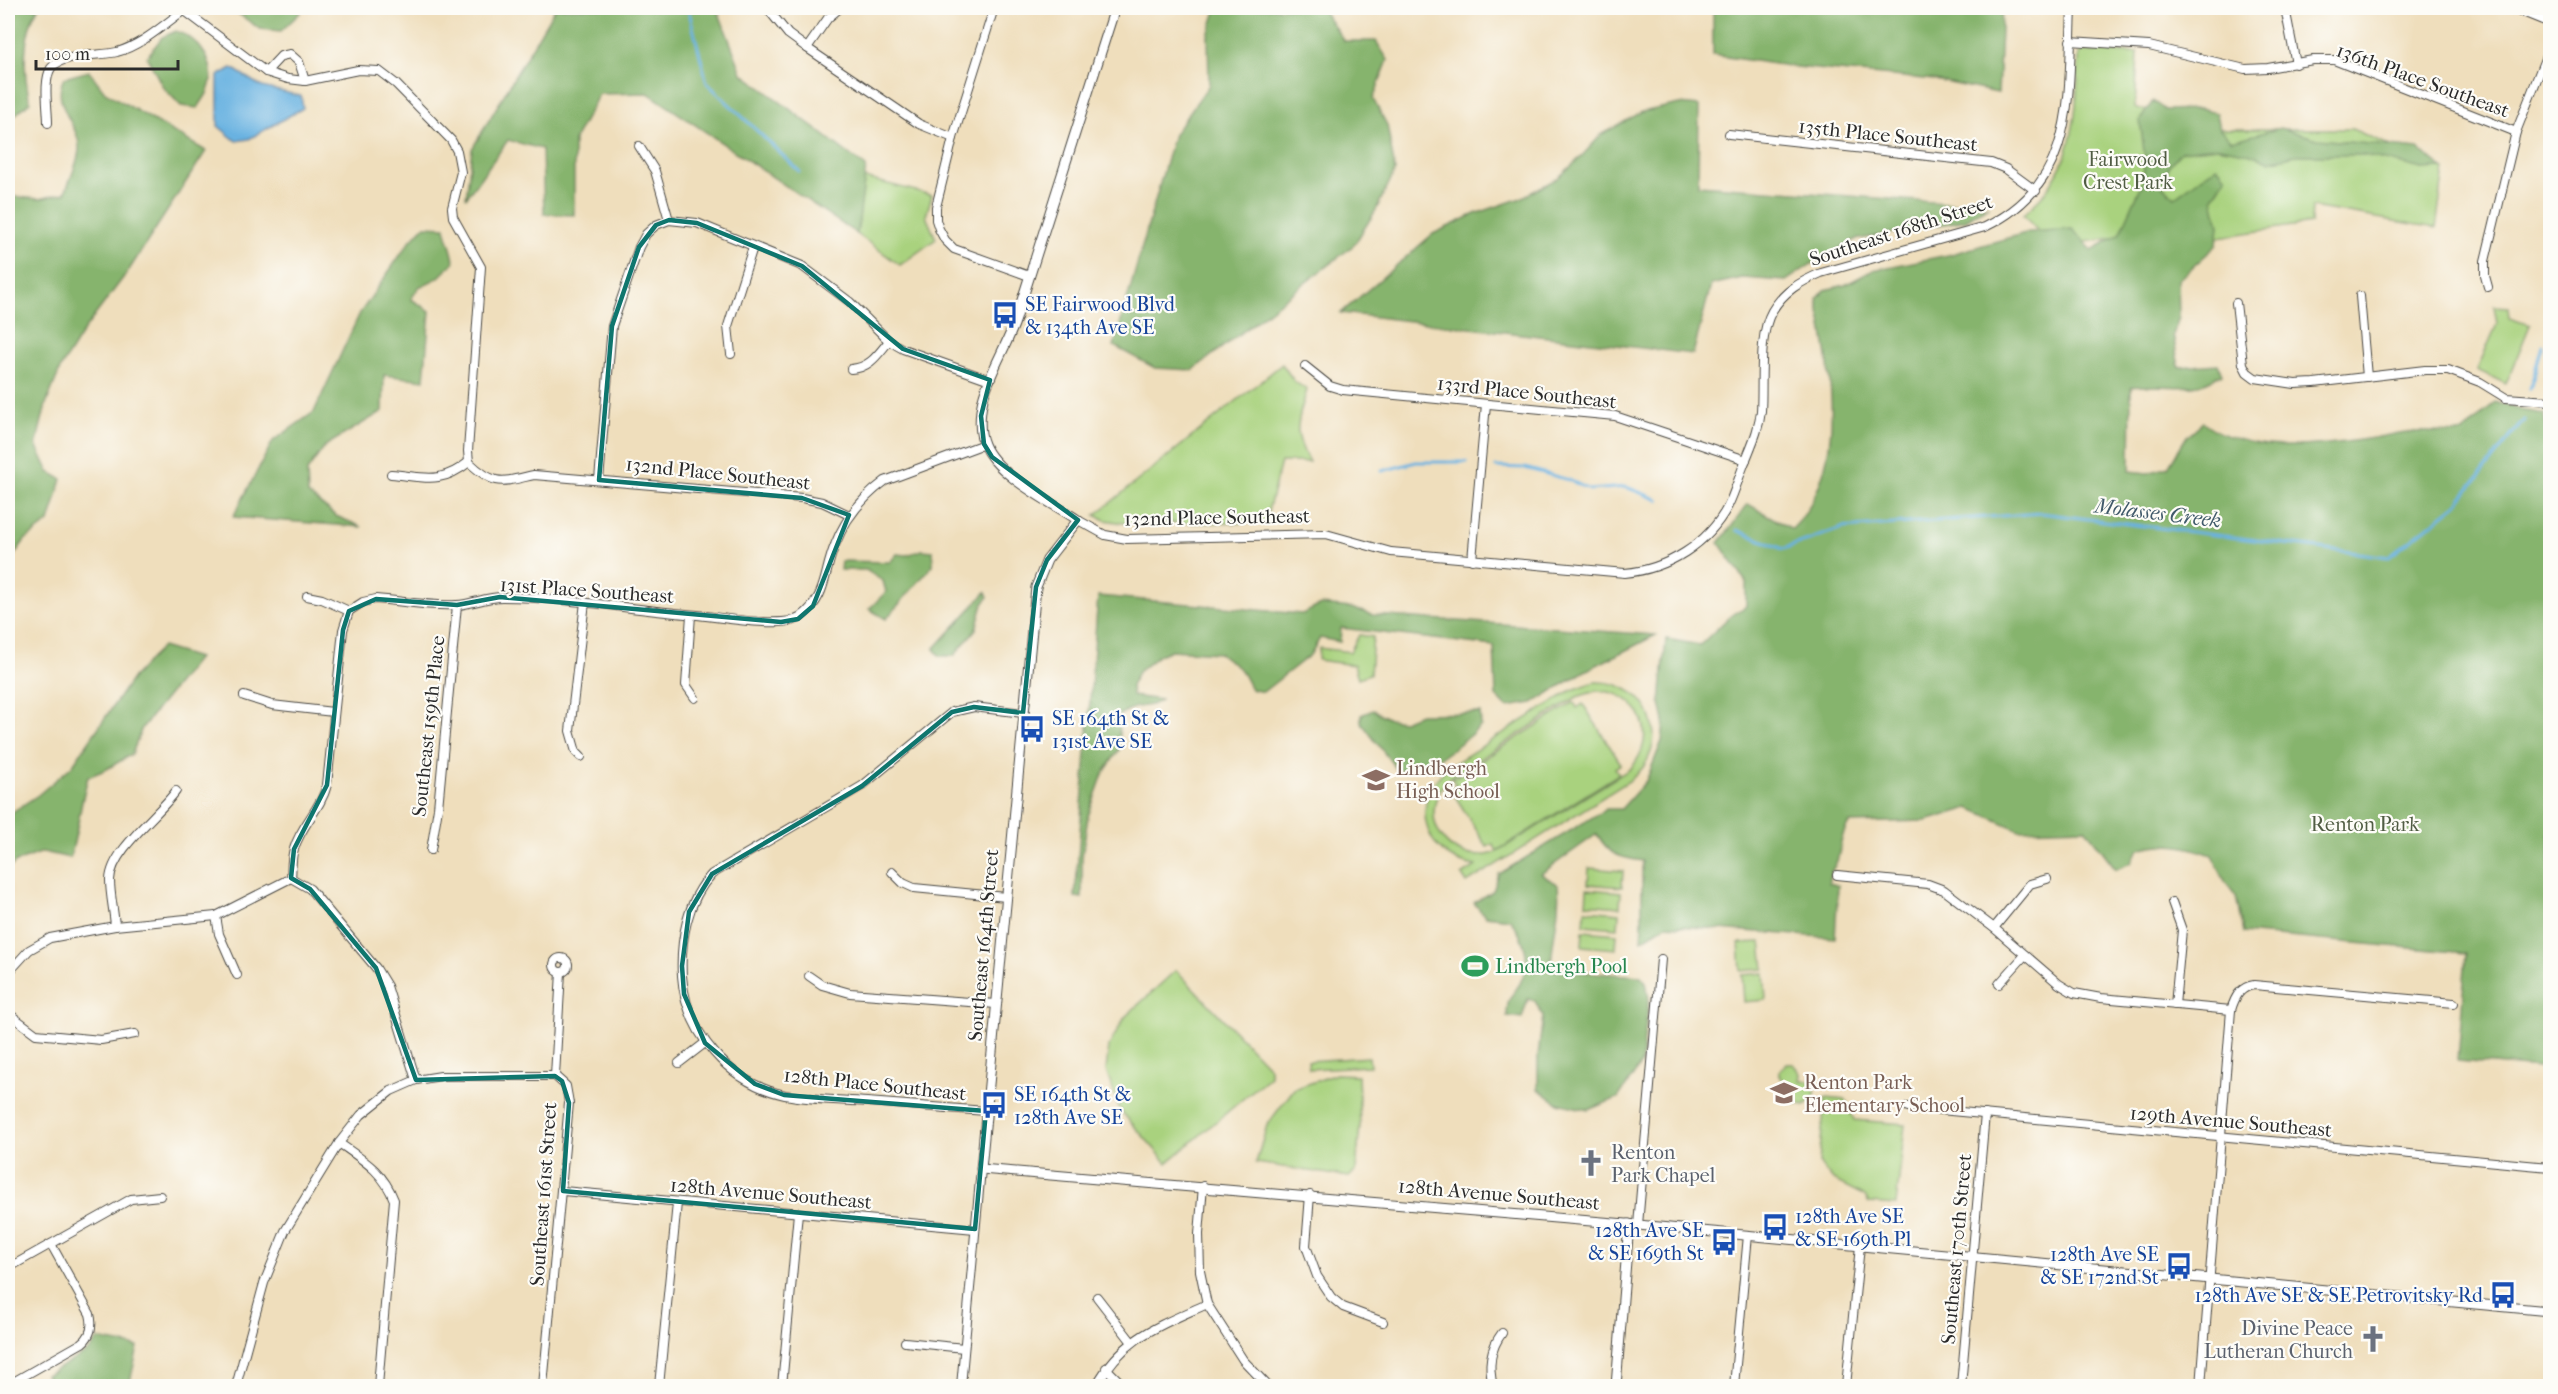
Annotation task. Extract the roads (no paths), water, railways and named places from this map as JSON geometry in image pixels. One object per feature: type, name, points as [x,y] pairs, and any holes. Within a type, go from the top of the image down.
[{"type":"street","points":[[767,8],[788,34],[807,48],[919,124],[953,138]]},
{"type":"street","points":[[807,48],[828,18],[840,8]]},
{"type":"street","points":[[994,8],[953,138],[936,207],[936,220],[945,240],[954,249],[1029,276]]},
{"type":"street","points":[[849,515],[885,481],[984,444],[981,407],[990,380],[1011,334],[1114,8]]},
{"type":"street","points":[[2036,191],[2052,163],[2063,134],[2068,102],[2072,8]]},
{"type":"street","points":[[2285,8],[2296,64]]},
{"type":"street","points":[[2513,8],[2550,23]]},
{"type":"street","points":[[48,123],[48,75],[52,67],[75,57],[116,52],[128,48],[140,42],[182,9],[266,72],[288,79],[305,81],[358,70],[379,72],[396,84],[443,132],[457,151],[461,172],[452,208],[453,217],[481,267],[469,462],[456,473],[443,478],[391,474]]},
{"type":"street","name":"136th Place Southeast","points":[[2070,41],[2149,46],[2245,69],[2268,69],[2320,60],[2342,62],[2516,132]]},
{"type":"street","points":[[2488,287],[2485,261],[2516,132],[2550,46]]},
{"type":"street","points":[[266,72],[282,56],[290,54],[299,62],[305,81]]},
{"type":"street","name":"135th Place Southeast","points":[[1730,134],[1990,163],[2006,169],[2036,191]]},
{"type":"street","points":[[639,146],[655,171],[669,220]]},
{"type":"street","name":"Southeast 168th Street","points":[[1675,559],[1697,544],[1728,506],[1757,434],[1760,420],[1764,335],[1770,313],[1785,294],[1799,282],[1821,273],[1985,227],[2008,215],[2036,191]]},
{"type":"street","points":[[599,480],[612,326],[639,247],[646,234],[656,225],[669,220],[697,223],[802,266],[850,302],[889,341],[903,349],[990,380]]},
{"type":"street","points":[[731,354],[728,326],[753,247]]},
{"type":"street","points":[[2360,296],[2367,377]]},
{"type":"street","points":[[2236,303],[2243,364],[2247,372],[2255,378],[2314,384],[2425,370],[2448,370],[2480,382],[2506,398],[2550,401]]},
{"type":"street","points":[[851,369],[861,369],[869,364],[889,341]]},
{"type":"street","name":"133rd Place Southeast","points":[[1305,366],[1330,386],[1343,390],[1615,416],[1746,460]]},
{"type":"street","points":[[1472,560],[1486,404]]},
{"type":"street","name":"132nd Place Southeast","points":[[984,444],[992,457],[1008,472],[1078,520],[1105,535],[1126,539],[1326,534],[1391,552],[1625,573],[1645,571],[1675,559]]},
{"type":"street","name":"132nd Place Southeast","points":[[469,462],[492,480],[504,482],[534,475],[802,498],[822,502],[849,515]]},
{"type":"street","name":"131st Place Southeast","points":[[349,611],[376,599],[457,605],[500,597],[585,602],[691,615],[781,622],[798,619],[819,598],[834,546],[849,515]]},
{"type":"street","name":"Southeast 164th Street","points":[[961,1386],[1036,587],[1047,560],[1078,520]]},
{"type":"street","points":[[291,878],[294,849],[301,833],[324,799],[343,630],[349,611],[322,599],[307,596]]},
{"type":"street","points":[[581,757],[576,752],[570,731],[585,602]]},
{"type":"street","name":"Southeast 159th Place","points":[[431,850],[438,808],[457,605]]},
{"type":"street","points":[[691,615],[686,686],[695,698]]},
{"type":"street","points":[[244,696],[272,705],[333,711]]},
{"type":"street","points":[[679,1063],[705,1043],[684,994],[682,966],[689,912],[699,890],[712,874],[862,786],[952,712],[974,707],[1023,713]]},
{"type":"street","points":[[115,926],[110,879],[113,865],[176,791]]},
{"type":"street","points":[[892,872],[903,883],[914,888],[1006,897]]},
{"type":"street","points":[[1838,875],[1928,884],[1944,890],[1994,928],[2058,984],[2074,993],[2231,1010]]},
{"type":"street","points":[[8,973],[28,950],[50,938],[115,926],[216,916],[291,878]]},
{"type":"street","points":[[291,878],[310,889],[376,968],[387,986],[416,1080]]},
{"type":"street","points":[[1994,928],[2030,884],[2047,879]]},
{"type":"street","points":[[2172,902],[2182,930],[2175,1005]]},
{"type":"street","points":[[216,916],[219,934],[237,975]]},
{"type":"street","points":[[1999,984],[2025,955]]},
{"type":"street","points":[[1616,1386],[1661,959]]},
{"type":"street","name":"Southeast 161st Street","points":[[543,1386],[563,1191],[569,1103],[566,1086],[555,1076],[561,972]]},
{"type":"street","points":[[809,976],[822,985],[849,993],[996,1004]]},
{"type":"street","points":[[2201,1386],[2231,1010],[2235,996],[2247,986],[2254,985],[2454,1002]]},
{"type":"street","points":[[8,1013],[36,1034],[101,1040],[135,1034]]},
{"type":"street","name":"128th Place Southeast","points":[[705,1043],[742,1077],[784,1095],[986,1111]]},
{"type":"street","points":[[236,1386],[264,1283],[285,1232],[339,1143],[361,1115],[391,1091],[416,1080],[441,1076],[555,1076]]},
{"type":"street","name":"129th Avenue Southeast","points":[[1908,1107],[2550,1167]]},
{"type":"street","name":"Southeast 170th Street","points":[[1961,1386],[1985,1114]]},
{"type":"street","points":[[339,1143],[372,1166],[390,1190],[394,1200],[378,1386]]},
{"type":"street","name":"128th Avenue Southeast","points":[[981,1169],[1634,1224],[2550,1311]]},
{"type":"street","points":[[1203,1186],[1200,1271],[1207,1304],[1243,1360],[1268,1386]]},
{"type":"street","name":"128th Avenue Southeast","points":[[563,1191],[975,1229]]},
{"type":"street","points":[[1310,1195],[1306,1246],[1317,1276],[1331,1297],[1343,1307],[1383,1322]]},
{"type":"street","points":[[8,1268],[131,1199],[160,1196]]},
{"type":"street","points":[[659,1386],[677,1203]]},
{"type":"street","points":[[782,1386],[798,1213]]},
{"type":"street","points":[[1734,1386],[1748,1235]]},
{"type":"street","points":[[8,1385],[82,1343],[90,1333],[92,1322],[90,1314],[51,1244]]},
{"type":"street","points":[[1846,1386],[1860,1246]]},
{"type":"street","points":[[1097,1297],[1131,1341]]},
{"type":"street","points":[[1096,1386],[1106,1368],[1131,1341],[1207,1304]]},
{"type":"street","points":[[1493,1386],[1490,1362],[1497,1340],[1502,1333]]},
{"type":"street","points":[[905,1342],[964,1348]]},
{"type":"street","points":[[1106,1368],[1124,1386]]},
{"type":"water","points":[[232,68],[262,87],[301,96],[303,108],[249,139],[236,141],[218,126],[218,76]]},
{"type":"waterway","name":"Molasses Creek","points":[[688,8],[707,83],[799,171]]},
{"type":"waterway","name":"Molasses Creek","points":[[2530,389],[2542,346]]},
{"type":"waterway","name":"Molasses Creek","points":[[1737,530],[1783,549],[1842,528],[2041,513],[2389,557],[2457,504],[2524,420]]},
{"type":"waterway","name":"Molasses Creek","points":[[1382,471],[1416,462],[1467,462]]},
{"type":"waterway","name":"Molasses Creek","points":[[1496,467],[1525,468],[1569,480],[1590,490],[1626,487],[1659,500]]},
{"type":"place","name":"SE Fairwood Blvd & 134th Ave SE","points":[[1005,315]]},
{"type":"place","name":"SE 164th St & 131st Ave SE","points":[[1032,729]]},
{"type":"place","name":"Lindbergh High School","points":[[1376,780]]},
{"type":"place","name":"Lindbergh Pool","points":[[1475,966]]},
{"type":"place","name":"Renton Park Elementary School","points":[[1784,1093]]},
{"type":"place","name":"SE 164th St & 128th Ave SE","points":[[994,1105]]},
{"type":"place","name":"Renton Park Chapel","points":[[1591,1163]]},
{"type":"place","name":"128th Ave SE & SE 169th Pl","points":[[1775,1227]]},
{"type":"place","name":"128th Ave SE & SE 169th St","points":[[1724,1242]]},
{"type":"place","name":"128th Ave SE & SE 172nd St","points":[[2179,1266]]},
{"type":"place","name":"128th Ave SE & SE Petrovitsky Rd","points":[[2503,1295]]},
{"type":"place","name":"Divine Peace Lutheran Church","points":[[2373,1339]]},
{"type":"park label","name":"Fairwood Crest Park","points":[[2128,170]]},
{"type":"park label","name":"Renton Park","points":[[2365,824]]}]
